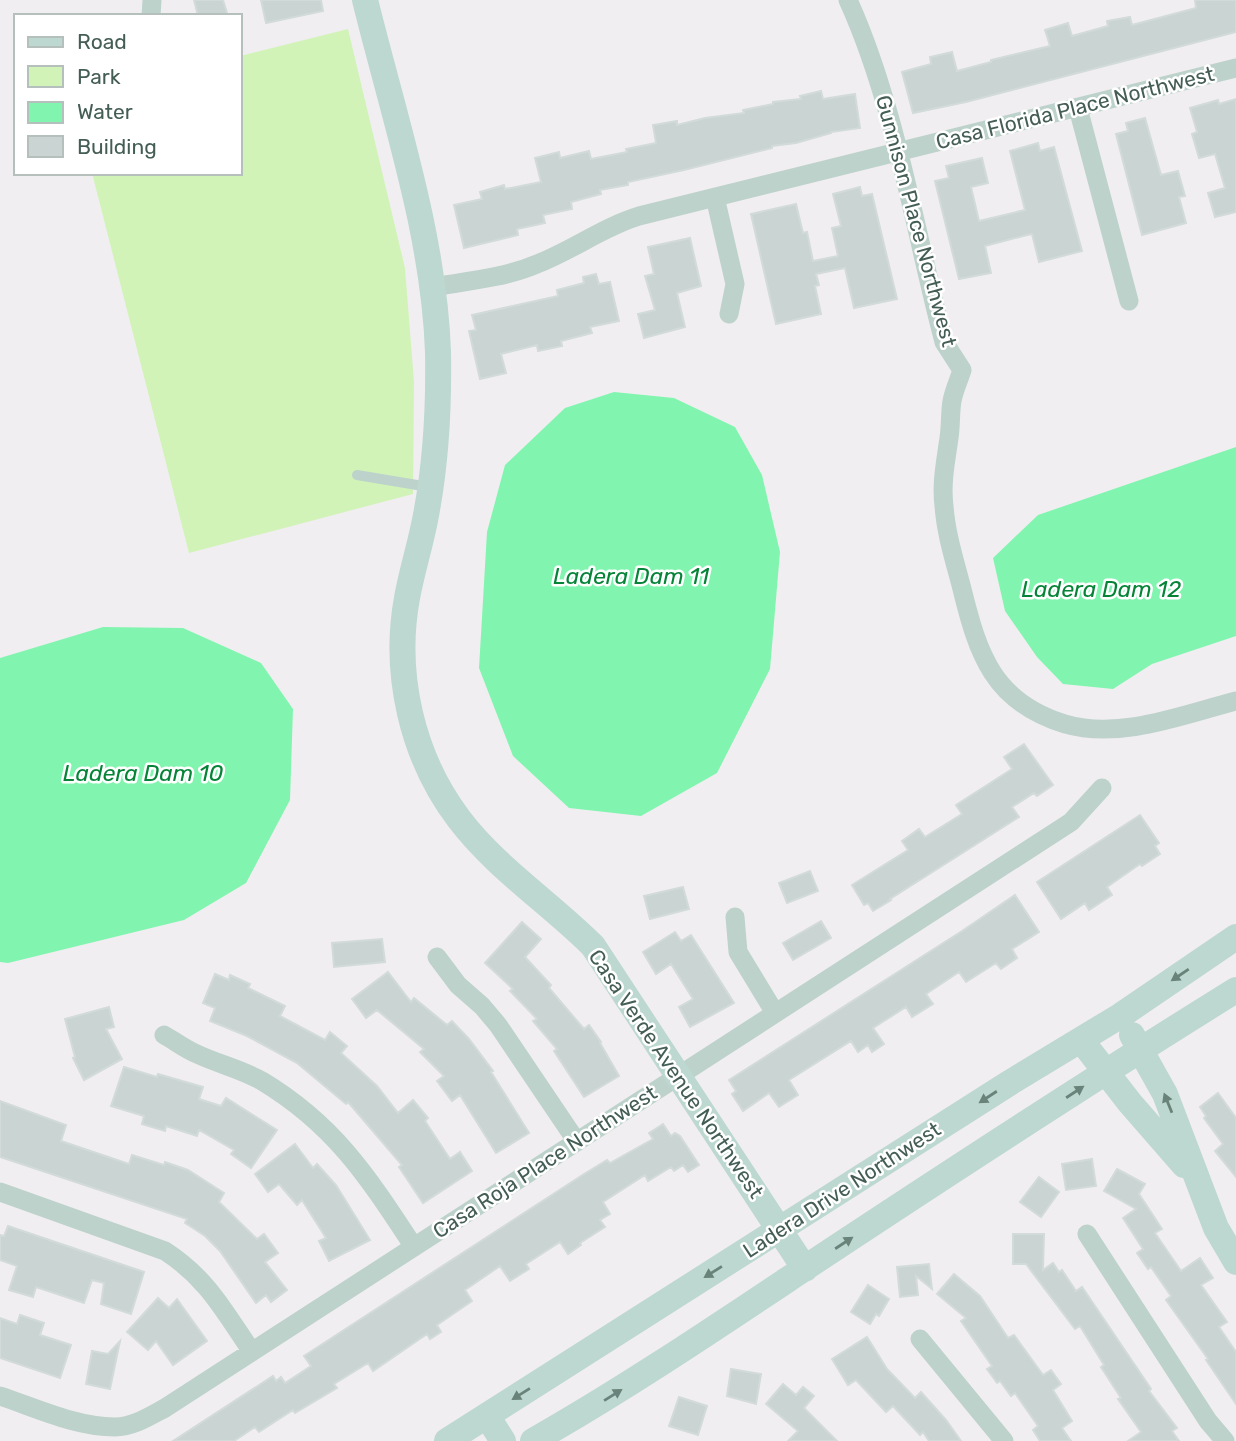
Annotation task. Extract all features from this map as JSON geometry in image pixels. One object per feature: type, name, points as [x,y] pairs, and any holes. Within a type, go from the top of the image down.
[{"type":"street","name":"Gunnison Place Northwest","points":[[848,0],[866,38],[898,152],[944,342],[962,370],[952,402],[943,505],[947,533],[974,637],[984,661],[997,680],[1017,700],[1036,713],[1066,724],[1106,730],[1143,724],[1236,701]]},
{"type":"street","name":"Casa Verde Avenue Northwest","points":[[367,11],[421,224],[432,287],[438,350],[438,401],[430,488],[407,600],[403,635],[404,670],[413,732],[425,763],[458,818],[478,842],[593,946],[805,1269]]},
{"type":"street","name":"Casa Florida Place Northwest","points":[[432,287],[510,274],[540,263],[620,222],[1236,68]]},
{"type":"street","points":[[1078,108],[1129,301]]},
{"type":"street","points":[[715,197],[735,284],[729,314]]},
{"type":"street","name":"Casa Roja Place Northwest","points":[[0,1396],[81,1423],[117,1427],[141,1421],[165,1408],[1071,822],[1102,788]]},
{"type":"street","points":[[735,917],[738,952],[775,1013]]},
{"type":"street","name":"Ladera Drive Northwest","points":[[447,1441],[1011,1082],[1120,1016],[1236,937]]},
{"type":"street","points":[[438,957],[458,985],[482,1006],[498,1025],[577,1142]]},
{"type":"street","points":[[533,1441],[614,1394],[1107,1071],[1236,990]]},
{"type":"street","points":[[1120,1016],[1165,1094],[1216,1228],[1236,1262]]},
{"type":"street","points":[[164,1035],[196,1054],[260,1080],[297,1104],[330,1133],[359,1165],[414,1247]]},
{"type":"street","points":[[1082,1040],[1130,1103],[1176,1153],[1201,1190]]},
{"type":"street","points":[[0,1192],[165,1251],[202,1280],[252,1352]]},
{"type":"street","points":[[1087,1234],[1208,1421],[1225,1441]]},
{"type":"street","points":[[920,1339],[1004,1441]]},
{"type":"street","points":[[487,1416],[503,1441]]},
{"type":"lane","points":[[357,475],[430,488]]},
{"type":"green space","points":[[348,29],[405,268],[414,382],[413,494],[189,553],[93,175],[242,175],[242,56]]},
{"type":"water","name":"Ladera Dam 11","points":[[614,392],[674,398],[735,427],[762,475],[780,552],[770,669],[717,773],[641,816],[569,808],[513,756],[479,668],[487,532],[505,465],[565,408]]},
{"type":"water","name":"Ladera Dam 12","points":[[1236,447],[1236,636],[1152,664],[1113,689],[1063,684],[1037,657],[1005,611],[993,558],[1038,515]]},
{"type":"water","name":"Ladera Dam 10","points":[[103,627],[183,628],[261,663],[293,709],[290,800],[246,883],[184,920],[8,963],[0,962],[0,658]]},
{"type":"building","points":[[194,0],[223,0],[227,14],[198,14]]},
{"type":"building","points":[[261,0],[321,0],[323,11],[266,23]]},
{"type":"building","points":[[1195,0],[1236,0],[1236,32],[966,102],[913,113],[902,72],[931,64],[930,57],[952,52],[957,71],[1050,46],[1045,30],[1068,23],[1072,36],[1108,26],[1107,21],[1130,17],[1132,25],[1196,8]]},
{"type":"building","points":[[821,91],[823,99],[855,94],[860,128],[772,146],[600,190],[601,194],[571,202],[572,209],[543,215],[545,223],[517,229],[518,235],[464,248],[454,205],[482,199],[480,192],[504,185],[505,189],[541,182],[535,158],[559,152],[560,158],[589,151],[591,159],[627,152],[626,149],[656,143],[653,125],[677,121],[677,125],[744,113],[743,110],[773,102],[801,99],[800,96]]},
{"type":"building","points":[[1236,99],[1236,212],[1215,217],[1208,193],[1225,188],[1215,154],[1199,158],[1192,134],[1197,132],[1190,108],[1218,100],[1219,104]]},
{"type":"building","points":[[1145,118],[1161,175],[1178,171],[1185,196],[1179,197],[1186,223],[1142,235],[1116,134],[1128,131],[1126,123]]},
{"type":"building","points":[[1038,143],[1040,151],[1054,147],[1082,251],[1039,262],[1032,234],[1023,236],[985,246],[991,273],[959,279],[935,181],[949,178],[946,166],[982,158],[988,183],[971,187],[979,221],[1025,210],[1010,151]]},
{"type":"building","points":[[860,187],[862,196],[872,194],[897,299],[854,308],[845,268],[816,274],[819,285],[815,286],[821,314],[776,324],[751,214],[796,204],[803,233],[807,232],[813,261],[838,256],[832,228],[841,226],[833,194]]},
{"type":"building","points":[[690,238],[701,286],[677,293],[685,327],[644,338],[638,314],[655,310],[645,276],[654,274],[648,247]]},
{"type":"building","points":[[596,274],[599,284],[610,282],[619,321],[590,327],[592,333],[561,341],[562,346],[538,351],[537,345],[501,354],[506,373],[480,379],[469,331],[476,330],[472,315],[558,296],[557,290],[584,283],[583,277]]},
{"type":"building","points":[[1024,744],[1053,785],[1037,796],[1034,793],[1012,807],[1019,817],[891,900],[873,911],[868,903],[864,905],[852,885],[908,850],[902,841],[919,829],[925,837],[962,814],[956,805],[1012,769],[1004,757]]},
{"type":"building","points":[[1140,815],[1159,843],[1155,846],[1160,854],[1107,887],[1112,895],[1089,910],[1085,903],[1061,919],[1037,882]]},
{"type":"building","points":[[810,871],[818,891],[787,903],[779,883]]},
{"type":"building","points":[[683,887],[689,909],[650,919],[644,896]]},
{"type":"building","points":[[1015,895],[1039,932],[1012,949],[1017,958],[1001,969],[996,963],[966,982],[959,972],[926,994],[933,1004],[912,1017],[906,1007],[873,1028],[884,1044],[872,1052],[868,1045],[858,1052],[851,1041],[789,1080],[798,1095],[779,1107],[769,1093],[743,1111],[732,1094],[736,1091],[729,1080]]},
{"type":"building","points":[[821,921],[831,938],[793,960],[783,943]]},
{"type":"building","points":[[522,922],[541,939],[525,957],[551,985],[549,988],[584,1029],[589,1025],[619,1076],[584,1097],[554,1051],[557,1049],[533,1021],[537,1019],[510,991],[513,989],[485,963]]},
{"type":"building","points":[[675,932],[681,941],[691,935],[734,1003],[690,1027],[679,1007],[693,999],[671,964],[656,974],[643,952]]},
{"type":"building","points":[[382,939],[385,962],[334,967],[332,943]]},
{"type":"building","points":[[388,972],[411,1002],[414,998],[447,1025],[452,1021],[469,1039],[493,1071],[491,1072],[529,1133],[496,1153],[460,1095],[452,1101],[437,1081],[444,1076],[420,1052],[424,1049],[377,1010],[366,1018],[352,999]]},
{"type":"building","points":[[215,974],[229,980],[230,975],[250,984],[248,988],[285,1006],[280,1016],[325,1040],[330,1032],[347,1046],[341,1053],[377,1086],[398,1113],[413,1100],[428,1118],[425,1121],[450,1159],[460,1152],[472,1171],[423,1203],[399,1167],[402,1165],[348,1102],[346,1104],[297,1063],[247,1036],[210,1021],[215,1008],[203,1003]]},
{"type":"building","points":[[109,1007],[114,1027],[106,1029],[122,1059],[84,1080],[73,1058],[75,1057],[65,1019]]},
{"type":"building","points":[[124,1067],[203,1087],[199,1099],[221,1106],[226,1098],[277,1130],[251,1168],[231,1154],[234,1150],[199,1130],[197,1136],[166,1126],[165,1131],[142,1124],[144,1116],[111,1106]]},
{"type":"building","points":[[1218,1093],[1236,1118],[1236,1177],[1215,1151],[1223,1144],[1204,1118],[1206,1116],[1200,1107]]},
{"type":"building","points":[[0,1101],[66,1125],[61,1141],[129,1164],[132,1155],[164,1165],[165,1162],[188,1170],[224,1193],[219,1202],[257,1239],[264,1234],[278,1253],[265,1262],[287,1290],[271,1302],[266,1295],[256,1303],[220,1251],[205,1236],[185,1223],[187,1219],[0,1157]]},
{"type":"building","points":[[663,1124],[671,1136],[675,1133],[680,1136],[699,1165],[688,1172],[683,1165],[674,1171],[671,1167],[648,1181],[645,1175],[603,1202],[610,1214],[600,1220],[605,1227],[568,1254],[560,1242],[526,1264],[529,1269],[510,1281],[500,1266],[465,1290],[472,1301],[437,1325],[441,1332],[430,1339],[427,1334],[373,1371],[368,1363],[334,1384],[337,1388],[295,1413],[293,1410],[259,1432],[255,1427],[234,1441],[173,1441],[273,1376],[276,1381],[281,1377],[285,1383],[311,1366],[304,1356],[584,1174],[653,1139],[649,1133]]},
{"type":"building","points":[[295,1144],[313,1168],[317,1164],[336,1185],[370,1240],[329,1261],[319,1241],[326,1238],[302,1200],[297,1205],[279,1184],[268,1192],[255,1174]]},
{"type":"building","points":[[1092,1159],[1096,1186],[1066,1190],[1062,1164]]},
{"type":"building","points":[[1117,1169],[1145,1184],[1139,1194],[1162,1229],[1155,1233],[1181,1271],[1200,1258],[1213,1278],[1201,1285],[1227,1322],[1219,1327],[1236,1352],[1236,1404],[1166,1300],[1171,1296],[1151,1267],[1148,1269],[1137,1253],[1143,1249],[1123,1218],[1136,1209],[1104,1191]]},
{"type":"building","points":[[1039,1177],[1059,1192],[1041,1217],[1020,1202]]},
{"type":"building","points":[[8,1226],[144,1272],[131,1314],[101,1304],[104,1283],[92,1280],[84,1303],[36,1287],[33,1297],[9,1290],[17,1266],[0,1260],[0,1235],[4,1236]]},
{"type":"building","points":[[1013,1234],[1044,1234],[1043,1270],[1053,1263],[1059,1272],[1062,1270],[1076,1291],[1082,1287],[1151,1389],[1149,1391],[1177,1428],[1172,1431],[1179,1441],[1128,1441],[1141,1432],[1118,1399],[1121,1398],[1101,1367],[1104,1365],[1080,1326],[1075,1329],[1026,1264],[1013,1264]]},
{"type":"building","points":[[929,1264],[932,1289],[916,1276],[918,1295],[900,1297],[897,1267]]},
{"type":"building","points":[[954,1274],[980,1296],[1008,1338],[1014,1335],[1043,1375],[1051,1370],[1061,1384],[1053,1390],[1072,1421],[1062,1428],[1071,1441],[1040,1441],[1033,1430],[1038,1426],[1015,1393],[1011,1396],[987,1369],[992,1366],[961,1321],[966,1318],[937,1294]]},
{"type":"building","points":[[868,1285],[889,1299],[879,1316],[876,1314],[870,1324],[851,1312]]},
{"type":"building","points":[[158,1298],[169,1308],[177,1299],[207,1341],[173,1365],[156,1341],[148,1350],[127,1332]]},
{"type":"building","points":[[20,1315],[44,1323],[40,1335],[71,1345],[60,1378],[0,1358],[0,1318],[17,1324]]},
{"type":"building","points":[[867,1337],[887,1369],[915,1398],[921,1392],[961,1441],[929,1441],[923,1432],[920,1435],[893,1406],[886,1412],[856,1380],[848,1385],[832,1359]]},
{"type":"building","points":[[120,1341],[110,1389],[86,1384],[92,1351],[108,1354]]},
{"type":"building","points":[[731,1369],[761,1374],[756,1404],[727,1396]]},
{"type":"building","points":[[783,1384],[796,1395],[803,1387],[814,1396],[804,1408],[837,1441],[788,1441],[798,1431],[766,1404]]},
{"type":"building","points":[[679,1397],[707,1406],[698,1435],[669,1426]]}]
